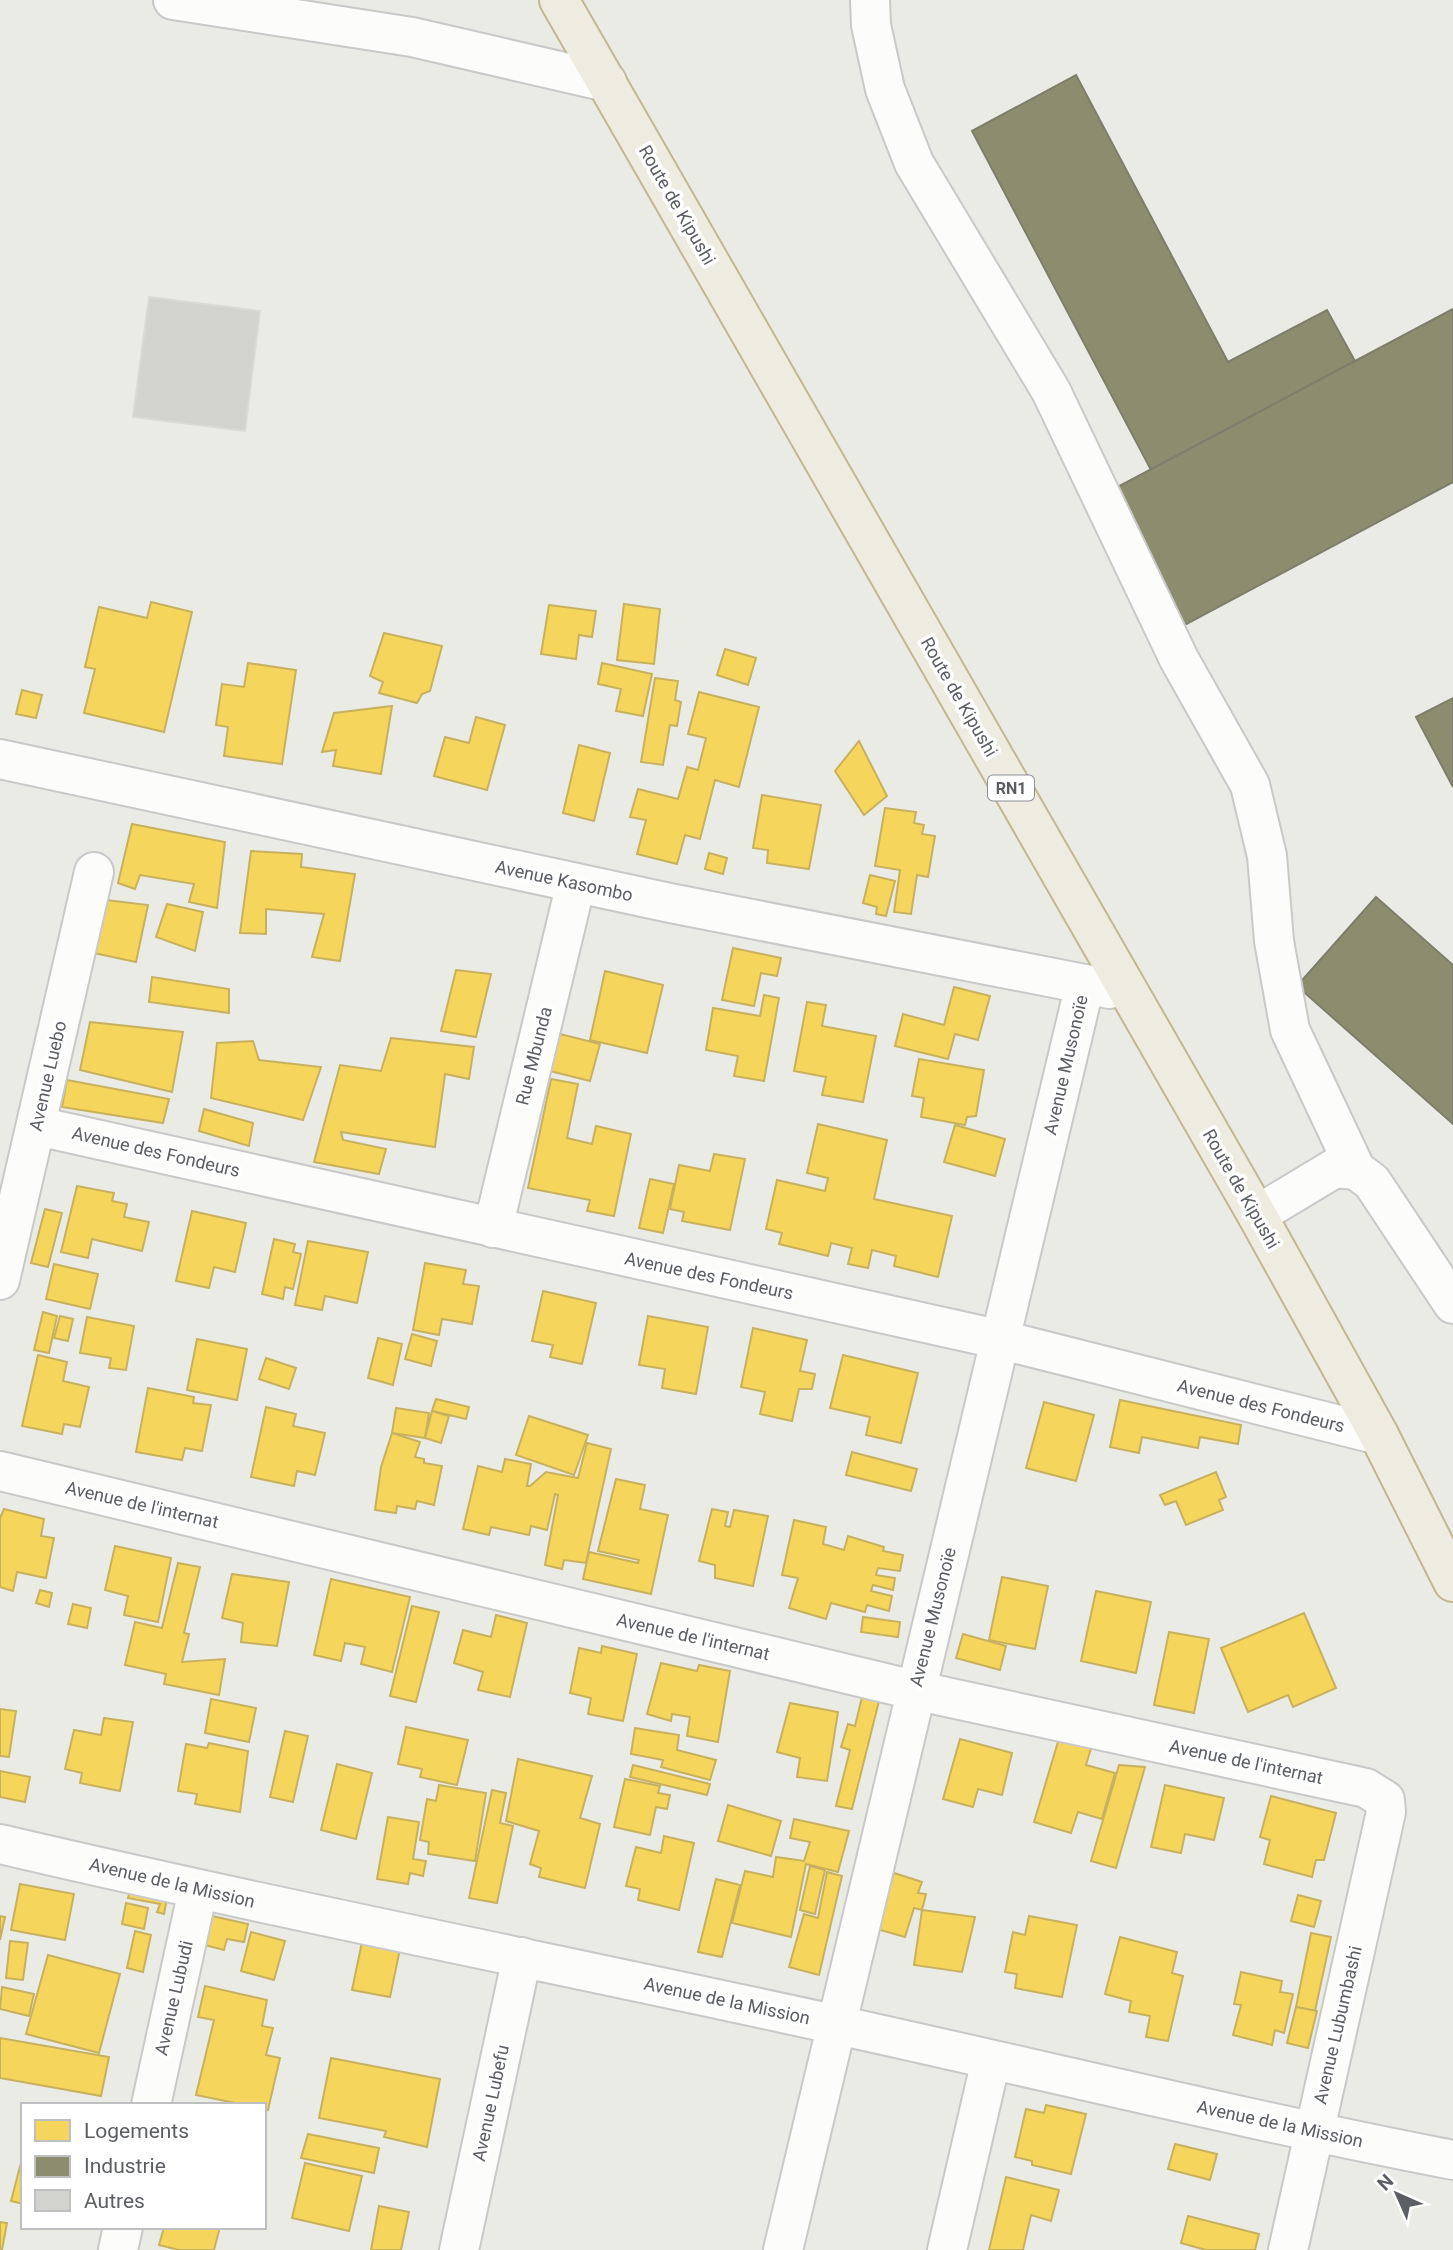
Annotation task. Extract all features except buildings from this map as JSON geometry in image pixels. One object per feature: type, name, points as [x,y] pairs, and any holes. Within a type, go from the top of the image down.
[{"type":"highway","name":"Route de Kipushi","points":[[559,0],[1257,1215],[1379,1435],[1453,1582]]},
{"type":"street","points":[[173,0],[412,37],[607,82]]},
{"type":"street","points":[[870,0],[871,24],[885,89],[914,163],[1051,391],[1179,659],[1250,785],[1267,856],[1274,941],[1290,1030],[1356,1170],[1372,1182],[1453,1304]]},
{"type":"street","name":"Avenue Kasombo","points":[[0,759],[576,883],[1129,993]]},
{"type":"street","name":"Avenue Luebo","points":[[0,1280],[94,872]]},
{"type":"street","name":"Rue Mbunda","points":[[493,1228],[576,883]]},
{"type":"street","name":"Avenue Musonoïe","points":[[783,2250],[834,2024],[1002,1340],[1085,984]]},
{"type":"street","name":"Avenue des Fondeurs","points":[[37,1125],[1002,1340],[1379,1435]]},
{"type":"street","points":[[1257,1215],[1335,1168],[1356,1170]]},
{"type":"street","name":"Avenue de l'internat","points":[[0,1471],[914,1690],[1366,1788],[1385,1800]]},
{"type":"street","name":"Avenue Lubumbashi","points":[[1288,2250],[1385,1812],[1385,1800]]},
{"type":"street","name":"Avenue de la Mission","points":[[0,1844],[198,1890],[834,2024],[1314,2133],[1453,2160]]},
{"type":"street","name":"Avenue Lubudi","points":[[151,2103],[198,1890]]},
{"type":"street","name":"Avenue Lubefu","points":[[459,2250],[523,1957]]},
{"type":"street","points":[[947,2250],[991,2060]]},
{"type":"street","points":[[118,2250],[123,2229]]}]
